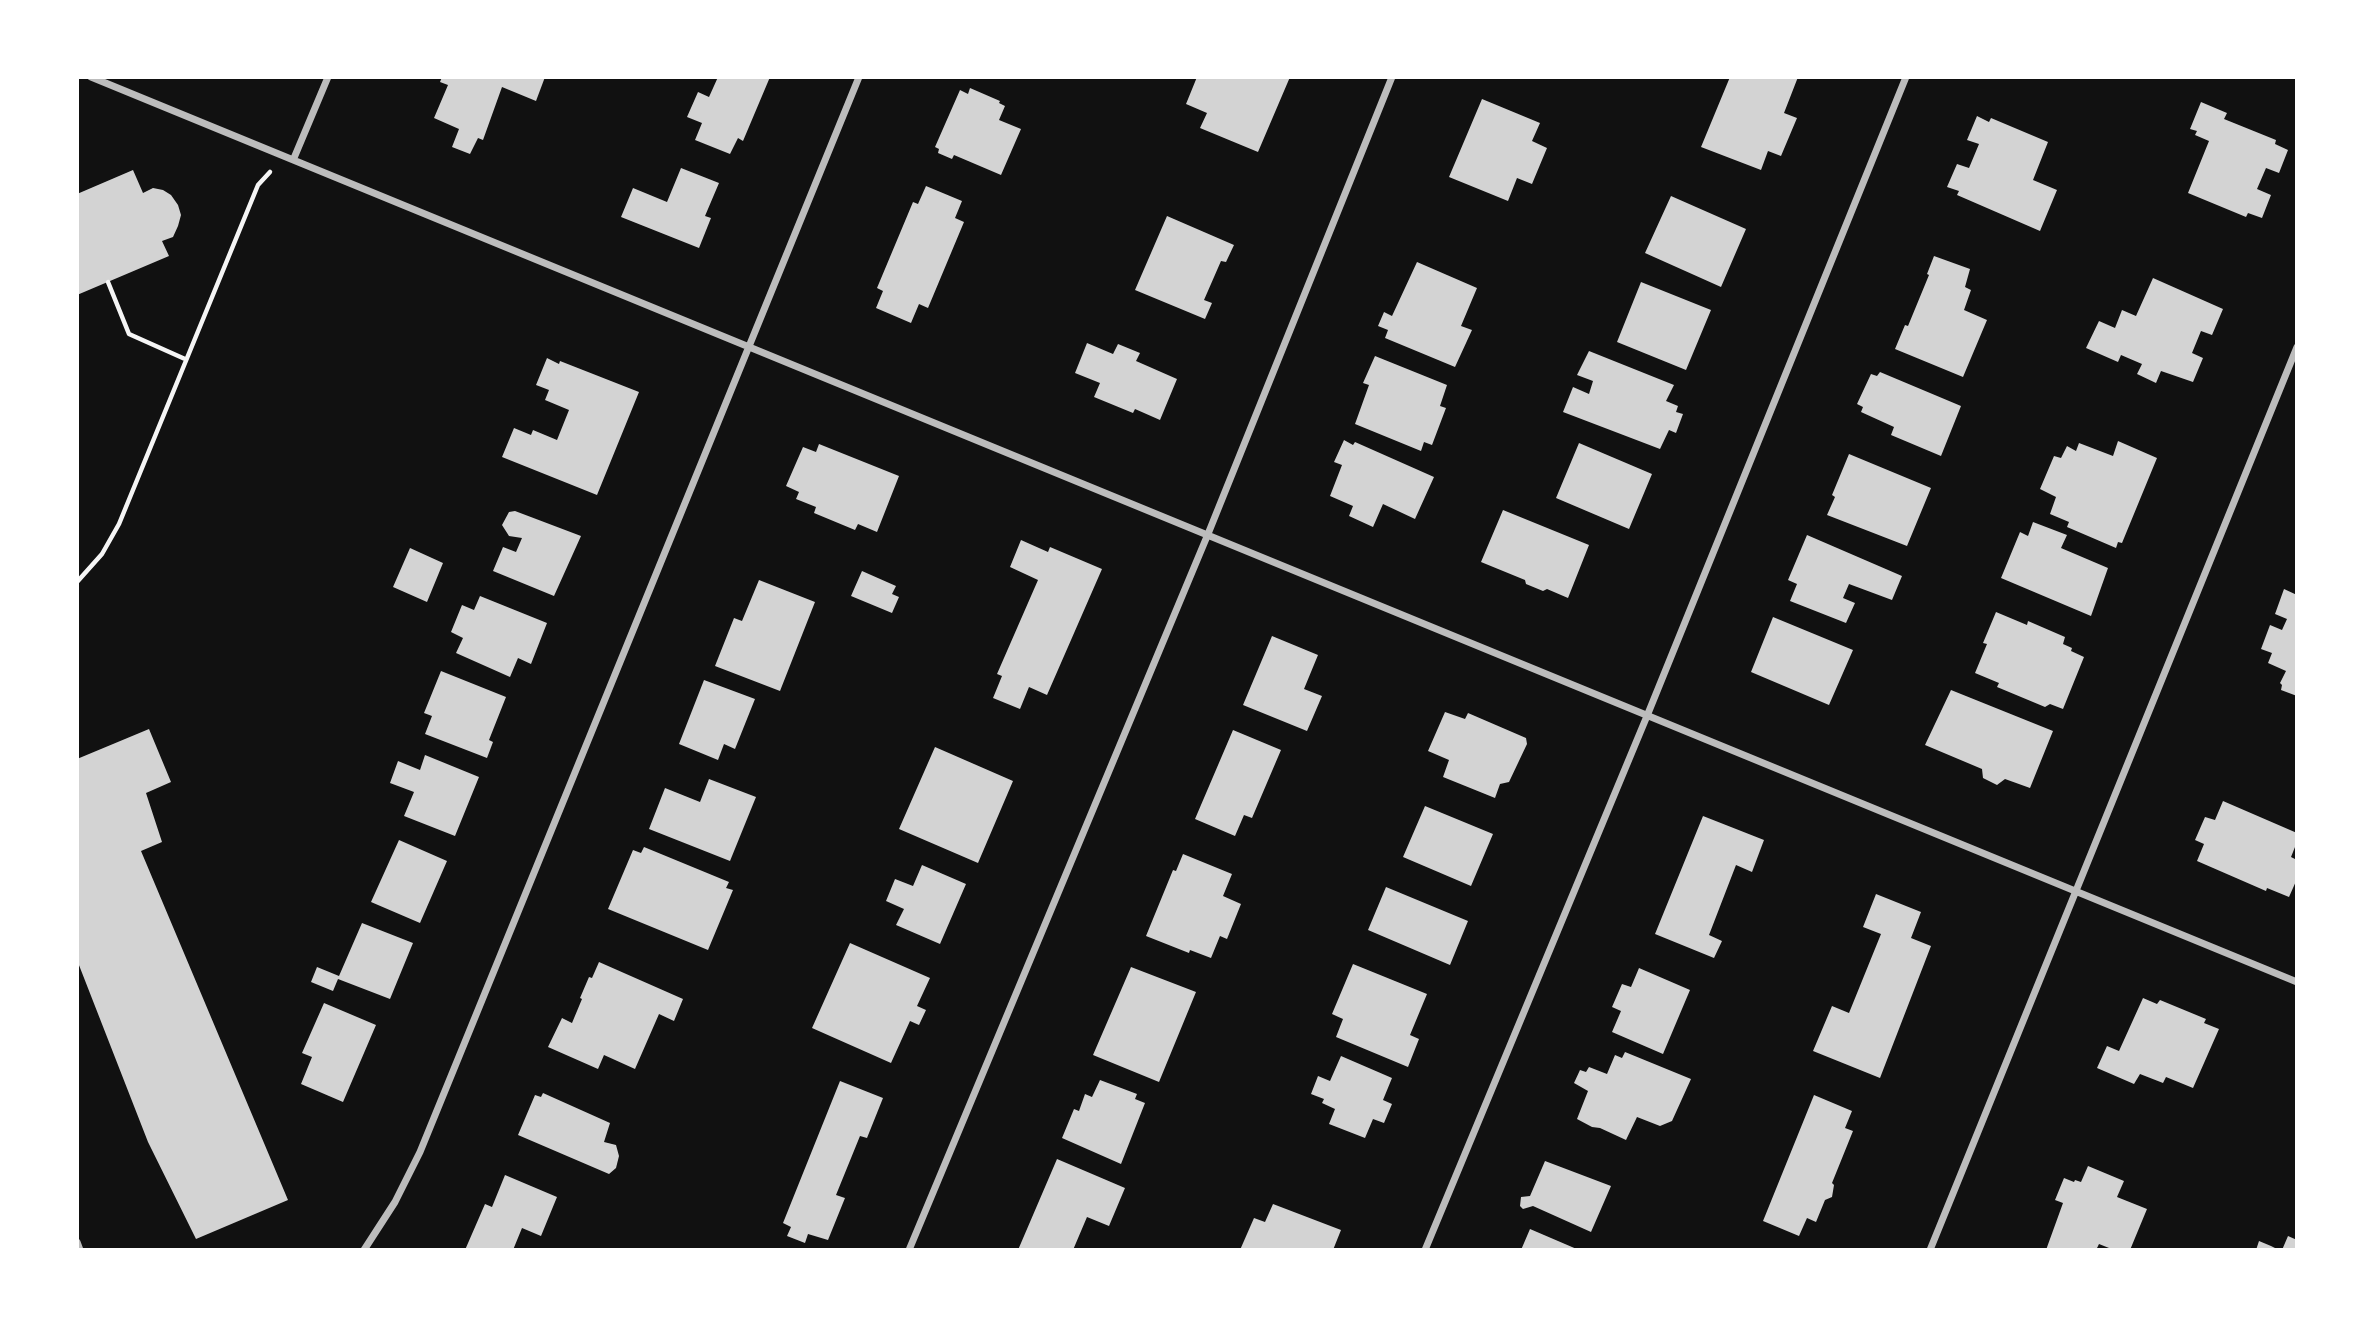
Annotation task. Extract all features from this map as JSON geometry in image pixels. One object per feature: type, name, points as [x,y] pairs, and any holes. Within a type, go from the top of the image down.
[{"type":"street","points":[[92,77],[2297,982]]},
{"type":"street","points":[[294,158],[328,77]]},
{"type":"street","points":[[365,1250],[395,1202],[419,1152],[859,77]]},
{"type":"street","points":[[909,1250],[1208,534],[1392,77]]},
{"type":"street","points":[[1425,1250],[1647,716],[1906,77]]},
{"type":"street","points":[[1930,1250],[2297,347]]},
{"type":"street","points":[[77,1242],[80,1250]]},
{"type":"path","points":[[77,582],[102,554],[119,524],[258,185],[278,163],[294,158]]},
{"type":"path","points":[[108,282],[129,334],[185,359]]},
{"type":"building","points":[[442,77],[545,77],[536,101],[502,87],[483,140],[478,138],[470,154],[452,147],[459,129],[434,118],[448,85],[440,82]]},
{"type":"building","points":[[718,77],[770,77],[743,141],[738,138],[730,154],[695,140],[702,123],[687,117],[698,92],[709,97]]},
{"type":"building","points":[[1197,77],[1290,77],[1258,152],[1200,128],[1207,113],[1186,104]]},
{"type":"building","points":[[1730,77],[1798,77],[1784,113],[1797,118],[1781,156],[1768,151],[1761,170],[1701,147]]},
{"type":"building","points":[[970,88],[1000,101],[999,103],[1005,106],[999,120],[1021,129],[1001,175],[954,155],[952,159],[938,153],[939,149],[935,147],[960,90],[968,94]]},
{"type":"building","points":[[1482,99],[1540,123],[1532,141],[1547,148],[1532,184],[1517,178],[1508,201],[1449,177]]},
{"type":"building","points":[[2201,102],[2227,113],[2224,119],[2276,140],[2275,144],[2288,150],[2279,173],[2266,168],[2257,189],[2271,195],[2262,218],[2248,213],[2246,217],[2188,193],[2209,141],[2195,135],[2197,131],[2190,129]]},
{"type":"building","points":[[1977,116],[1989,122],[1991,118],[2048,142],[2033,180],[2057,190],[2040,231],[1957,195],[1959,191],[1947,187],[1957,164],[1969,168],[1979,144],[1967,140]]},
{"type":"building","points":[[681,168],[719,183],[705,216],[711,218],[699,248],[621,217],[633,188],[667,202]]},
{"type":"building","points":[[133,170],[143,193],[153,188],[163,190],[171,195],[178,205],[181,215],[178,226],[173,237],[162,241],[169,256],[77,295],[77,194]]},
{"type":"building","points":[[926,186],[962,201],[955,218],[964,222],[928,308],[919,304],[911,323],[876,308],[883,291],[877,288],[913,202],[918,204]]},
{"type":"building","points":[[1671,196],[1746,229],[1721,287],[1645,253]]},
{"type":"building","points":[[1167,216],[1234,245],[1226,262],[1221,261],[1204,300],[1212,303],[1205,319],[1135,290]]},
{"type":"building","points":[[1934,256],[1970,269],[1965,287],[1971,290],[1964,310],[1987,320],[1963,377],[1895,349],[1905,325],[1908,326]]},
{"type":"building","points":[[1417,262],[1477,288],[1461,326],[1472,330],[1455,367],[1385,338],[1388,330],[1378,326],[1384,312],[1392,316]]},
{"type":"building","points":[[2153,278],[2223,309],[2212,335],[2201,331],[2192,353],[2203,358],[2193,382],[2161,371],[2156,383],[2137,374],[2142,364],[2121,355],[2118,362],[2086,348],[2099,321],[2115,328],[2122,310],[2136,316]]},
{"type":"building","points":[[1641,282],[1711,310],[1686,370],[1617,342]]},
{"type":"building","points":[[1087,343],[1113,354],[1118,344],[1140,353],[1136,361],[1177,379],[1160,420],[1135,409],[1133,413],[1094,397],[1100,383],[1075,373]]},
{"type":"building","points":[[1589,351],[1674,385],[1666,401],[1678,406],[1676,412],[1683,414],[1676,433],[1669,430],[1660,449],[1563,412],[1573,387],[1589,394],[1593,381],[1577,375]]},
{"type":"building","points":[[1375,356],[1447,385],[1440,406],[1446,408],[1432,445],[1424,442],[1421,451],[1355,424],[1369,385],[1363,383]]},
{"type":"building","points":[[547,358],[639,392],[597,495],[502,457],[514,428],[531,435],[533,430],[557,440],[569,410],[545,400],[549,390],[536,385]]},
{"type":"building","points":[[1880,372],[1961,406],[1941,456],[1891,435],[1894,427],[1861,412],[1863,407],[1857,404],[1871,374],[1877,376]]},
{"type":"building","points":[[1344,440],[1353,445],[1355,442],[1434,477],[1415,519],[1383,504],[1373,527],[1349,516],[1353,506],[1330,496],[1342,465],[1334,462]]},
{"type":"building","points":[[2118,441],[2157,458],[2122,543],[2118,542],[2116,548],[2067,527],[2069,522],[2050,514],[2056,497],[2040,489],[2054,456],[2061,458],[2067,446],[2076,451],[2079,443],[2113,456]]},
{"type":"building","points":[[1579,443],[1652,474],[1629,529],[1556,498]]},
{"type":"building","points":[[819,444],[899,476],[877,532],[858,524],[855,530],[814,513],[816,507],[796,499],[799,492],[786,486],[803,447],[816,452]]},
{"type":"building","points":[[1849,454],[1931,488],[1907,546],[1827,515]]},
{"type":"building","points":[[1503,510],[1589,545],[1568,598],[1526,584],[1525,580],[1481,562]]},
{"type":"building","points":[[515,511],[581,536],[554,596],[493,571],[503,547],[516,552],[522,538],[509,536],[502,525],[509,512]]},
{"type":"building","points":[[2033,522],[2067,535],[2061,548],[2108,568],[2091,616],[2001,578],[2020,532],[2028,536]]},
{"type":"building","points":[[1807,535],[1902,576],[1892,600],[1849,584],[1843,598],[1855,603],[1846,623],[1790,601],[1797,584],[1788,580]]},
{"type":"building","points":[[1021,540],[1048,552],[1050,547],[1102,569],[1047,695],[1029,687],[1020,709],[993,698],[1002,676],[997,674],[1038,580],[1010,567]]},
{"type":"building","points":[[410,548],[443,563],[427,602],[393,587]]},
{"type":"building","points":[[862,571],[896,586],[892,594],[899,597],[892,613],[851,596]]},
{"type":"building","points":[[759,580],[815,602],[780,691],[715,666],[734,618],[742,621]]},
{"type":"building","points":[[2284,589],[2297,595],[2297,696],[2281,690],[2280,683],[2286,671],[2268,663],[2272,653],[2261,649],[2270,625],[2282,630],[2287,619],[2275,614]]},
{"type":"building","points":[[480,596],[547,623],[531,664],[518,658],[510,677],[456,653],[463,638],[451,632],[462,605],[474,610]]},
{"type":"building","points":[[1996,612],[2027,625],[2028,621],[2065,637],[2063,644],[2084,657],[2063,709],[2050,704],[2045,707],[1997,687],[1999,683],[1975,673],[1987,644],[1983,643]]},
{"type":"building","points":[[1773,617],[1853,650],[1829,705],[1751,672]]},
{"type":"building","points":[[1272,636],[1318,655],[1304,689],[1322,696],[1307,731],[1243,705]]},
{"type":"building","points":[[441,671],[506,697],[489,740],[493,742],[487,758],[425,734],[432,716],[424,713]]},
{"type":"building","points":[[704,680],[755,699],[735,749],[724,744],[718,760],[679,744]]},
{"type":"building","points":[[1951,690],[2053,731],[2030,788],[2005,779],[1997,785],[1983,778],[1982,769],[1925,745]]},
{"type":"building","points":[[1445,712],[1465,719],[1468,713],[1526,738],[1527,744],[1509,782],[1500,784],[1495,798],[1443,777],[1449,760],[1428,751]]},
{"type":"building","points":[[149,729],[171,782],[146,793],[162,842],[141,851],[288,1200],[196,1239],[148,1142],[77,960],[77,759]]},
{"type":"building","points":[[1233,730],[1281,750],[1252,818],[1244,815],[1235,836],[1195,819]]},
{"type":"building","points":[[935,747],[1013,781],[978,863],[899,829]]},
{"type":"building","points":[[425,755],[479,777],[455,836],[404,816],[414,792],[390,783],[398,761],[420,770]]},
{"type":"building","points":[[709,779],[756,797],[730,861],[649,829],[665,788],[700,802]]},
{"type":"building","points":[[2223,801],[2297,833],[2297,842],[2291,857],[2297,860],[2297,879],[2289,897],[2267,888],[2266,891],[2197,861],[2204,844],[2195,840],[2205,817],[2215,820]]},
{"type":"building","points":[[1425,806],[1493,834],[1471,886],[1403,857]]},
{"type":"building","points":[[1703,816],[1764,840],[1752,872],[1736,865],[1709,935],[1722,941],[1714,958],[1655,934]]},
{"type":"building","points":[[399,840],[447,861],[420,923],[371,902]]},
{"type":"building","points":[[644,847],[729,882],[726,888],[733,890],[708,950],[608,909],[633,850],[641,853]]},
{"type":"building","points":[[1183,854],[1232,874],[1223,896],[1241,904],[1227,939],[1220,936],[1211,958],[1190,950],[1189,953],[1146,936],[1173,870],[1176,871]]},
{"type":"building","points":[[922,865],[966,884],[940,944],[896,925],[904,909],[886,901],[895,879],[913,886]]},
{"type":"building","points":[[1386,887],[1468,921],[1450,965],[1368,930]]},
{"type":"building","points":[[1876,894],[1921,912],[1911,938],[1931,946],[1880,1078],[1813,1051],[1832,1006],[1849,1013],[1881,934],[1863,927]]},
{"type":"building","points":[[362,923],[413,943],[390,999],[338,979],[333,991],[311,982],[317,967],[339,976]]},
{"type":"building","points":[[850,943],[930,978],[917,1006],[926,1010],[919,1025],[910,1021],[891,1063],[812,1028]]},
{"type":"building","points":[[599,962],[683,999],[674,1021],[659,1014],[635,1069],[604,1055],[598,1069],[548,1047],[562,1018],[572,1023],[589,977],[592,978]]},
{"type":"building","points":[[1353,964],[1427,994],[1410,1035],[1419,1039],[1408,1067],[1336,1037],[1343,1019],[1332,1014]]},
{"type":"building","points":[[1131,967],[1196,992],[1159,1082],[1093,1055]]},
{"type":"building","points":[[1639,968],[1690,990],[1663,1054],[1612,1032],[1621,1011],[1612,1007],[1622,984],[1631,987]]},
{"type":"building","points":[[2143,998],[2157,1004],[2160,1000],[2206,1019],[2204,1023],[2219,1029],[2193,1088],[2166,1077],[2163,1083],[2140,1074],[2134,1084],[2097,1068],[2107,1046],[2119,1051]]},
{"type":"building","points":[[324,1003],[376,1025],[343,1102],[301,1084],[312,1057],[302,1053]]},
{"type":"building","points":[[1625,1052],[1691,1079],[1672,1121],[1660,1126],[1637,1117],[1626,1140],[1577,1119],[1588,1091],[1574,1083],[1580,1070],[1586,1072],[1589,1067],[1607,1074],[1615,1055],[1622,1058]]},
{"type":"building","points":[[1341,1056],[1392,1078],[1383,1100],[1392,1104],[1384,1123],[1373,1119],[1365,1138],[1329,1124],[1335,1109],[1322,1103],[1324,1099],[1311,1094],[1318,1076],[1330,1081]]},
{"type":"building","points":[[1100,1080],[1137,1094],[1135,1099],[1145,1103],[1121,1164],[1062,1138],[1074,1109],[1079,1111],[1085,1094],[1092,1097]]},
{"type":"building","points":[[840,1081],[883,1098],[867,1138],[860,1136],[836,1195],[845,1198],[828,1240],[808,1234],[805,1243],[787,1236],[791,1227],[783,1223]]},
{"type":"building","points":[[543,1093],[610,1123],[604,1142],[616,1145],[619,1156],[616,1168],[609,1174],[518,1135],[535,1095],[541,1097]]},
{"type":"building","points":[[1814,1095],[1852,1111],[1845,1128],[1853,1131],[1832,1183],[1832,1197],[1825,1200],[1816,1222],[1807,1218],[1799,1236],[1763,1221]]},
{"type":"building","points":[[1057,1159],[1125,1188],[1109,1226],[1087,1217],[1073,1250],[1018,1250]]},
{"type":"building","points":[[1545,1161],[1611,1186],[1591,1232],[1533,1206],[1523,1209],[1520,1206],[1521,1197],[1530,1196]]},
{"type":"building","points":[[2088,1166],[2124,1181],[2117,1197],[2147,1209],[2130,1250],[2114,1250],[2099,1244],[2096,1250],[2046,1250],[2063,1203],[2055,1200],[2064,1178],[2081,1182]]},
{"type":"building","points":[[505,1175],[557,1197],[541,1236],[522,1228],[513,1250],[465,1250],[485,1204],[492,1207]]},
{"type":"building","points":[[1273,1204],[1341,1230],[1333,1250],[1240,1250],[1254,1218],[1265,1222]]},
{"type":"building","points":[[1530,1229],[1579,1250],[1521,1250]]},
{"type":"building","points":[[2288,1236],[2297,1240],[2297,1250],[2282,1250]]},
{"type":"building","points":[[2259,1241],[2271,1246],[2279,1250],[2256,1250]]}]
